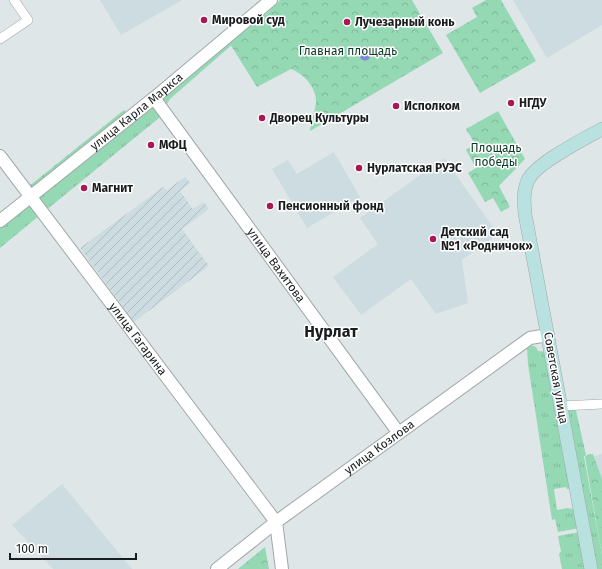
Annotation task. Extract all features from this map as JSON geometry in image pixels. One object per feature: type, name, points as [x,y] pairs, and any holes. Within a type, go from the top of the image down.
[{"type":"main road","name":"Советская улица","points":[[591,569],[525,214],[526,187],[530,175],[539,167],[602,128]]},
{"type":"street","points":[[0,39],[28,20],[14,0]]},
{"type":"street","name":"улица Карла Маркса","points":[[0,221],[154,98],[270,0]]},
{"type":"street","name":"улица Вахитова","points":[[154,98],[398,432]]},
{"type":"street","name":"улица Гагарина","points":[[0,156],[276,522]]},
{"type":"street","name":"улица Козлова","points":[[217,569],[276,522],[398,432],[530,338],[548,335]]},
{"type":"street","points":[[561,406],[602,404]]},
{"type":"street","points":[[276,522],[282,569]]},
{"type":"shaded area","points":[[100,0],[182,0],[121,35]]},
{"type":"shaded area","points":[[513,0],[602,0],[602,25],[547,58]]},
{"type":"shaded area","points":[[334,152],[360,197],[307,228],[272,169],[288,160],[297,174]]},
{"type":"shaded area","name":"Детский сад №1 «Родничок»","points":[[444,158],[498,234],[462,260],[468,303],[436,314],[411,279],[361,315],[333,277],[378,244],[360,218]]},
{"type":"shaded area","points":[[185,177],[190,183],[180,191],[193,209],[204,202],[209,209],[182,229],[209,266],[134,322],[80,248],[163,187],[167,190]]},
{"type":"shaded area","points":[[602,454],[602,497],[594,456]]},
{"type":"shaded area","points":[[62,484],[132,569],[53,569],[12,525]]},
{"type":"green space","name":"Главная площадь","points":[[280,0],[412,0],[443,53],[310,131],[316,97],[309,82],[301,74],[291,69],[257,87],[230,44],[265,15]]},
{"type":"green space","points":[[486,0],[501,0],[536,61],[480,93],[446,35],[477,17],[472,8]]},
{"type":"green space","points":[[261,10],[266,15],[170,99],[164,109],[156,98]]},
{"type":"green space","points":[[153,101],[162,114],[159,118],[45,211],[34,197]]},
{"type":"green space","points":[[124,110],[129,116],[32,193],[28,187]]},
{"type":"green space","name":"Площадь победы","points":[[498,111],[525,159],[499,186],[510,207],[501,212],[493,198],[485,202],[468,173],[476,168],[466,150],[475,144],[466,129]]},
{"type":"green space","points":[[30,201],[40,215],[0,248],[0,225]]},
{"type":"green space","points":[[532,346],[536,347],[538,351],[547,352],[570,489],[567,489],[566,487],[554,489],[557,510],[568,508],[576,510],[580,528],[558,532],[555,519],[552,520],[528,364],[527,348]]},
{"type":"green space","points":[[575,406],[586,455],[584,457],[602,555],[602,569],[593,569],[563,407]]},
{"type":"green space","points":[[589,454],[593,454],[602,479],[602,555],[585,457]]},
{"type":"green space","points":[[580,532],[589,569],[562,569],[558,536]]},
{"type":"green space","points":[[265,547],[269,569],[238,569]]},
{"type":"water","points":[[365,49],[369,51],[371,55],[369,59],[365,61],[361,59],[359,55],[361,51]]},
{"type":"place","name":"Мировой суд","points":[[204,20]]},
{"type":"place","name":"Лучезарный конь","points":[[347,22]]},
{"type":"place","name":"НГДУ","points":[[511,103]]},
{"type":"place","name":"Исполком","points":[[396,106]]},
{"type":"place","name":"Дворец Культуры","points":[[262,118]]},
{"type":"place","name":"МФЦ","points":[[151,145]]},
{"type":"place","name":"Нурлатская РУЭС","points":[[359,168]]},
{"type":"place","name":"Магнит","points":[[84,188]]},
{"type":"place","name":"Пенсионный фонд","points":[[270,206]]},
{"type":"place","name":"Детский сад №1 «Родничок»","points":[[433,239]]},
{"type":"district","name":"Нурлат","points":[[331,331]]}]
